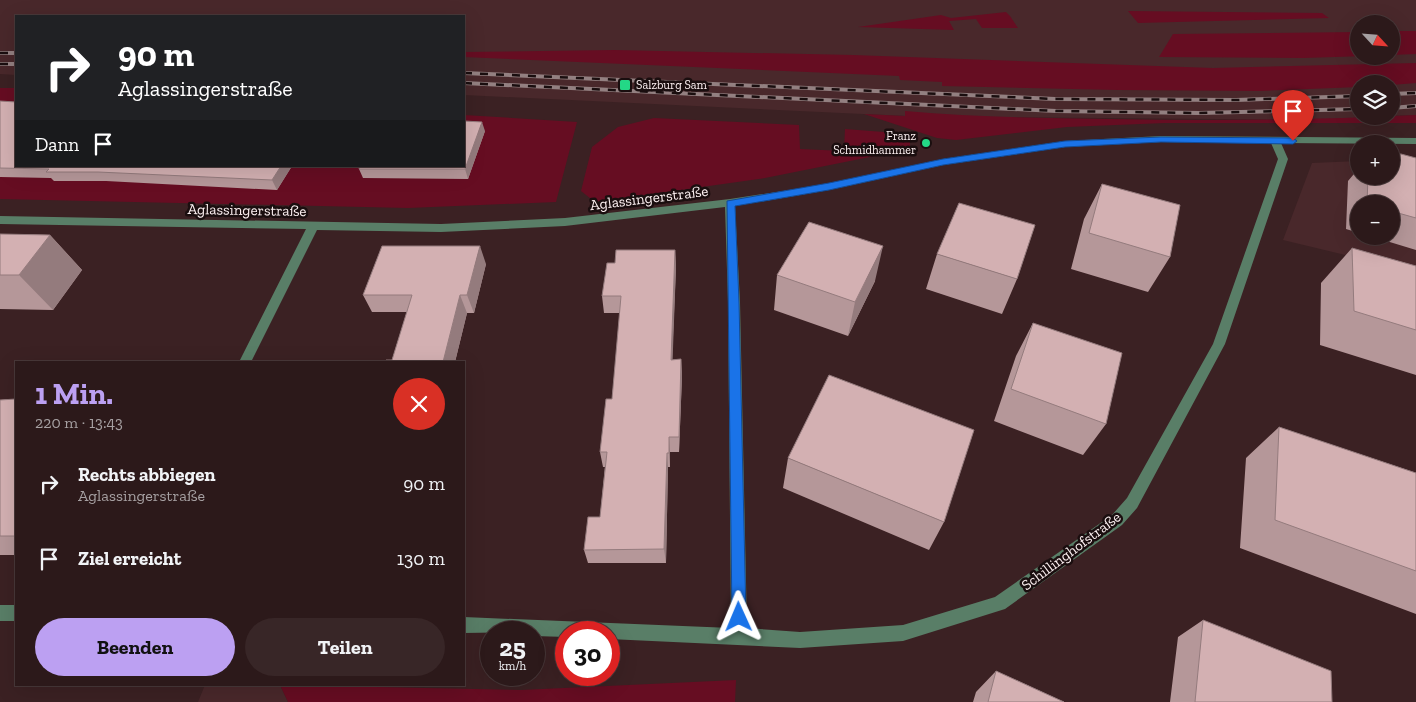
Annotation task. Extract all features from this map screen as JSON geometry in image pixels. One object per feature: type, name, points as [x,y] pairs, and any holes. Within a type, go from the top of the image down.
[{"type":"street","name":"Aglassingerstraße","points":[[0,220],[441,228],[565,222],[730,203],[829,187],[943,162],[1065,144],[1161,140],[1416,141]]},
{"type":"street","name":"Schillinghofstraße","points":[[465,625],[800,640],[903,633],[1000,604],[1117,520],[1132,503],[1219,344],[1283,159],[1276,141]]},
{"type":"street","points":[[730,203],[734,302],[733,342],[739,636]]},
{"type":"street","points":[[246,361],[313,227]]},
{"type":"street","points":[[0,613],[15,613]]},
{"type":"shaded area","points":[[0,0],[1416,0],[1416,115],[1400,116],[1400,75],[1350,75],[1350,118],[1318,120],[975,117],[906,112],[906,116],[465,95],[465,15],[15,15],[15,75],[0,74]]},
{"type":"shaded area","points":[[1128,11],[1322,13],[1329,18],[1138,23]]},
{"type":"shaded area","points":[[1006,12],[1018,28],[982,28],[976,19],[949,21],[954,30],[858,27],[941,15],[951,18]]},
{"type":"shaded area","points":[[1400,31],[1416,31],[1416,54],[1400,55]]},
{"type":"shaded area","points":[[1350,32],[1350,57],[1159,57],[1173,34]]},
{"type":"shaded area","points":[[614,50],[853,55],[1213,68],[1400,65],[1400,63],[1416,63],[1416,83],[1400,84],[1400,75],[1350,75],[1350,87],[1259,91],[942,86],[942,82],[900,80],[899,76],[465,57],[465,52]]},
{"type":"shaded area","points":[[0,88],[15,88],[15,167],[465,167],[465,115],[577,122],[556,202],[408,208],[0,199]]},
{"type":"shaded area","points":[[905,111],[956,115],[1084,119],[1186,120],[1350,117],[1350,123],[1165,123],[1067,127],[956,140],[937,138],[864,114],[905,116]]},
{"type":"shaded area","points":[[1416,115],[1416,123],[1400,123],[1400,116]]},
{"type":"shaded area","points":[[654,118],[799,125],[800,149],[844,151],[845,129],[884,132],[910,141],[910,149],[765,178],[595,202],[581,191],[592,147],[618,127]]},
{"type":"shaded area","points":[[1416,160],[1416,272],[1283,240],[1312,163],[1350,161],[1350,185],[1400,185],[1400,170]]},
{"type":"shaded area","points":[[736,680],[735,702],[288,702],[280,686],[521,690]]},
{"type":"shaded area","points":[[205,686],[280,686],[288,702],[198,702]]},
{"type":"building","points":[[0,101],[15,102],[15,167],[280,167],[272,180],[98,172],[46,172],[49,169],[0,168]]},
{"type":"building","points":[[465,121],[482,122],[465,169],[359,169],[360,167],[465,167]]},
{"type":"building","points":[[1400,154],[1416,158],[1416,218],[1400,214],[1400,195],[1367,195],[1368,185],[1400,185]]},
{"type":"building","points":[[1102,184],[1180,205],[1170,257],[1089,233]]},
{"type":"building","points":[[959,203],[1035,225],[1017,279],[937,254]]},
{"type":"building","points":[[809,222],[883,246],[855,302],[777,275]]},
{"type":"building","points":[[0,234],[50,235],[19,275],[0,275]]},
{"type":"building","points":[[382,246],[480,246],[467,295],[460,295],[443,361],[386,361],[392,360],[412,295],[363,295]]},
{"type":"building","points":[[1352,248],[1416,266],[1416,330],[1354,311]]},
{"type":"building","points":[[616,250],[675,250],[671,360],[681,359],[679,437],[669,437],[664,549],[584,550],[588,517],[600,517],[607,452],[600,452],[606,399],[612,399],[621,296],[602,296],[607,263],[615,263]]},
{"type":"building","points":[[1033,323],[1122,353],[1106,424],[1011,389]]},
{"type":"building","points":[[829,375],[974,430],[944,522],[788,458]]},
{"type":"building","points":[[15,399],[15,536],[0,536],[0,400]]},
{"type":"building","points":[[1279,427],[1416,473],[1416,571],[1275,520]]},
{"type":"building","points":[[1203,620],[1331,671],[1332,702],[1195,702]]},
{"type":"building","points":[[996,671],[1064,702],[988,702]]},
{"type":"railway","points":[[0,53],[15,53]]},
{"type":"railway","points":[[0,64],[15,64]]},
{"type":"railway","points":[[465,73],[1055,99],[1236,100],[1350,96]]},
{"type":"railway","points":[[465,83],[1056,111],[1199,113],[1350,109]]},
{"type":"railway","points":[[1400,94],[1416,93]]},
{"type":"railway","points":[[1400,107],[1416,106]]},
{"type":"place","name":"Salzburg Sam","points":[[625,85]]},
{"type":"place","name":"Franz Schmidhammer","points":[[926,143]]},
{"type":"route","points":[[739,617],[733,342],[734,302],[730,203],[829,187],[943,162],[1065,144],[1161,140],[1293,141]]}]
